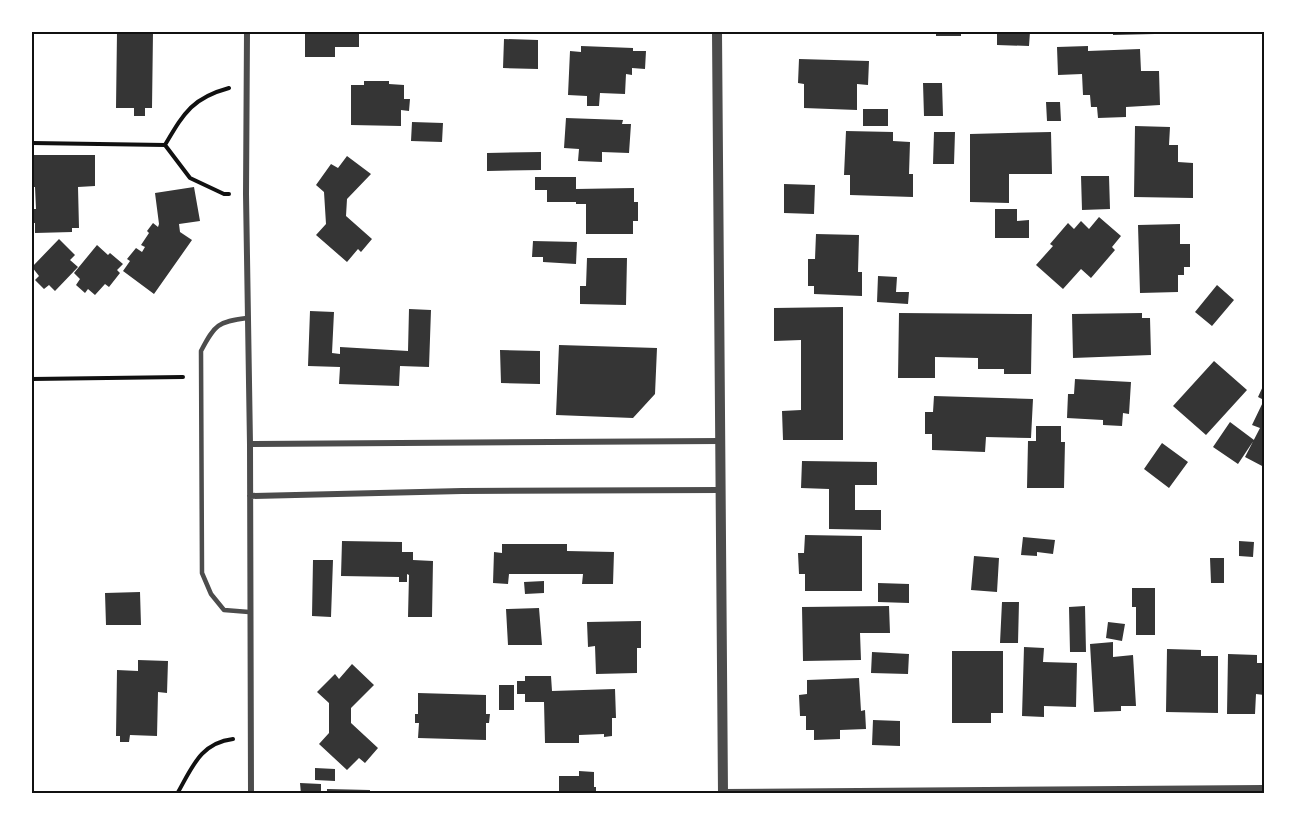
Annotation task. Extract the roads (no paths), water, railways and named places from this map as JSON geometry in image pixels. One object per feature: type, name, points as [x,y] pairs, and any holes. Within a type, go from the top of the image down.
[{"type":"street","points":[[247,32],[246,194],[250,444],[251,794]]},
{"type":"street","points":[[717,32],[723,793],[1264,788]]},
{"type":"street","points":[[250,444],[722,441]]},
{"type":"street","points":[[250,496],[496,491],[722,490]]},
{"type":"lane","points":[[247,318],[224,321],[210,333],[201,351],[202,573],[211,594],[224,610],[249,612]]}]
